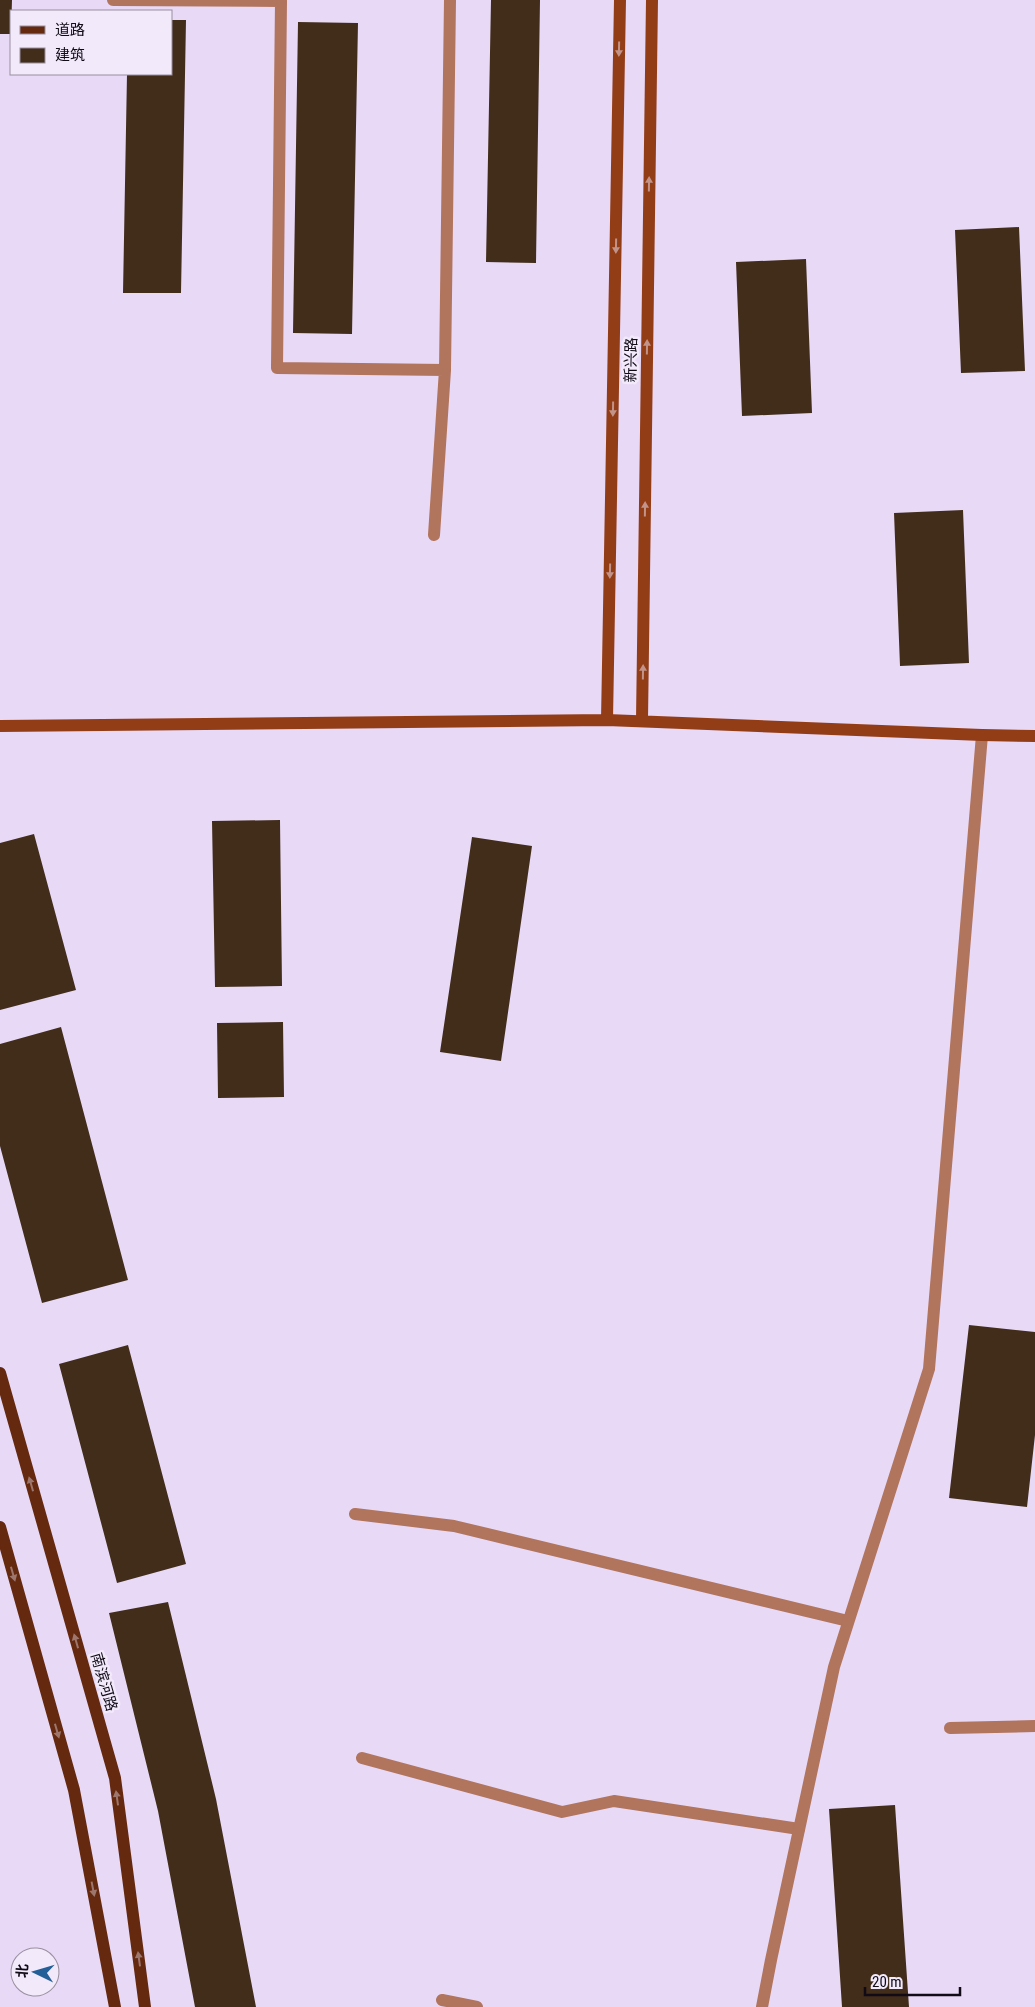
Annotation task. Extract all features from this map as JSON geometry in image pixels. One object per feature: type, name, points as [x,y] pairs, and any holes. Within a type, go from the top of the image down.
[{"type":"main road","name":"新兴路","points":[[607,720],[620,0]]},
{"type":"main road","name":"新兴路","points":[[642,720],[652,0]]},
{"type":"main road","points":[[0,726],[642,720],[1035,736]]},
{"type":"main road","name":"南滨河路","points":[[0,1373],[114,1778],[145,2007]]},
{"type":"main road","points":[[0,1527],[74,1790],[115,2007]]},
{"type":"street","points":[[113,0],[280,1],[277,368],[445,370]]},
{"type":"street","points":[[434,535],[445,370],[450,0]]},
{"type":"street","points":[[762,2007],[834,1667],[929,1369],[982,735]]},
{"type":"street","points":[[355,1514],[454,1526],[848,1621]]},
{"type":"street","points":[[950,1728],[1035,1726]]},
{"type":"street","points":[[362,1758],[562,1812],[614,1801],[799,1830]]},
{"type":"street","points":[[442,2000],[477,2007]]},
{"type":"building","points":[[0,0],[12,0],[10,34],[0,34]]},
{"type":"building","points":[[491,0],[540,0],[536,263],[486,262]]},
{"type":"building","points":[[172,20],[186,20],[181,293],[123,293],[127,75],[172,75]]},
{"type":"building","points":[[298,22],[358,23],[352,334],[293,333]]},
{"type":"building","points":[[1019,227],[1025,371],[961,373],[955,230]]},
{"type":"building","points":[[806,259],[812,413],[742,416],[736,262]]},
{"type":"building","points":[[963,510],[969,663],[900,666],[894,513]]},
{"type":"building","points":[[280,820],[282,986],[215,987],[212,821]]},
{"type":"building","points":[[34,834],[76,990],[0,1010],[0,843]]},
{"type":"building","points":[[472,837],[532,846],[501,1061],[440,1052]]},
{"type":"building","points":[[283,1022],[284,1097],[218,1098],[217,1023]]},
{"type":"building","points":[[61,1027],[128,1280],[42,1303],[0,1146],[0,1044]]},
{"type":"building","points":[[969,1325],[1035,1332],[1035,1435],[1027,1507],[949,1498]]},
{"type":"building","points":[[128,1345],[186,1564],[117,1583],[59,1364]]},
{"type":"building","points":[[168,1602],[216,1799],[256,2007],[195,2007],[158,1811],[109,1613]]},
{"type":"building","points":[[895,1805],[909,2007],[842,2007],[829,1809]]}]
